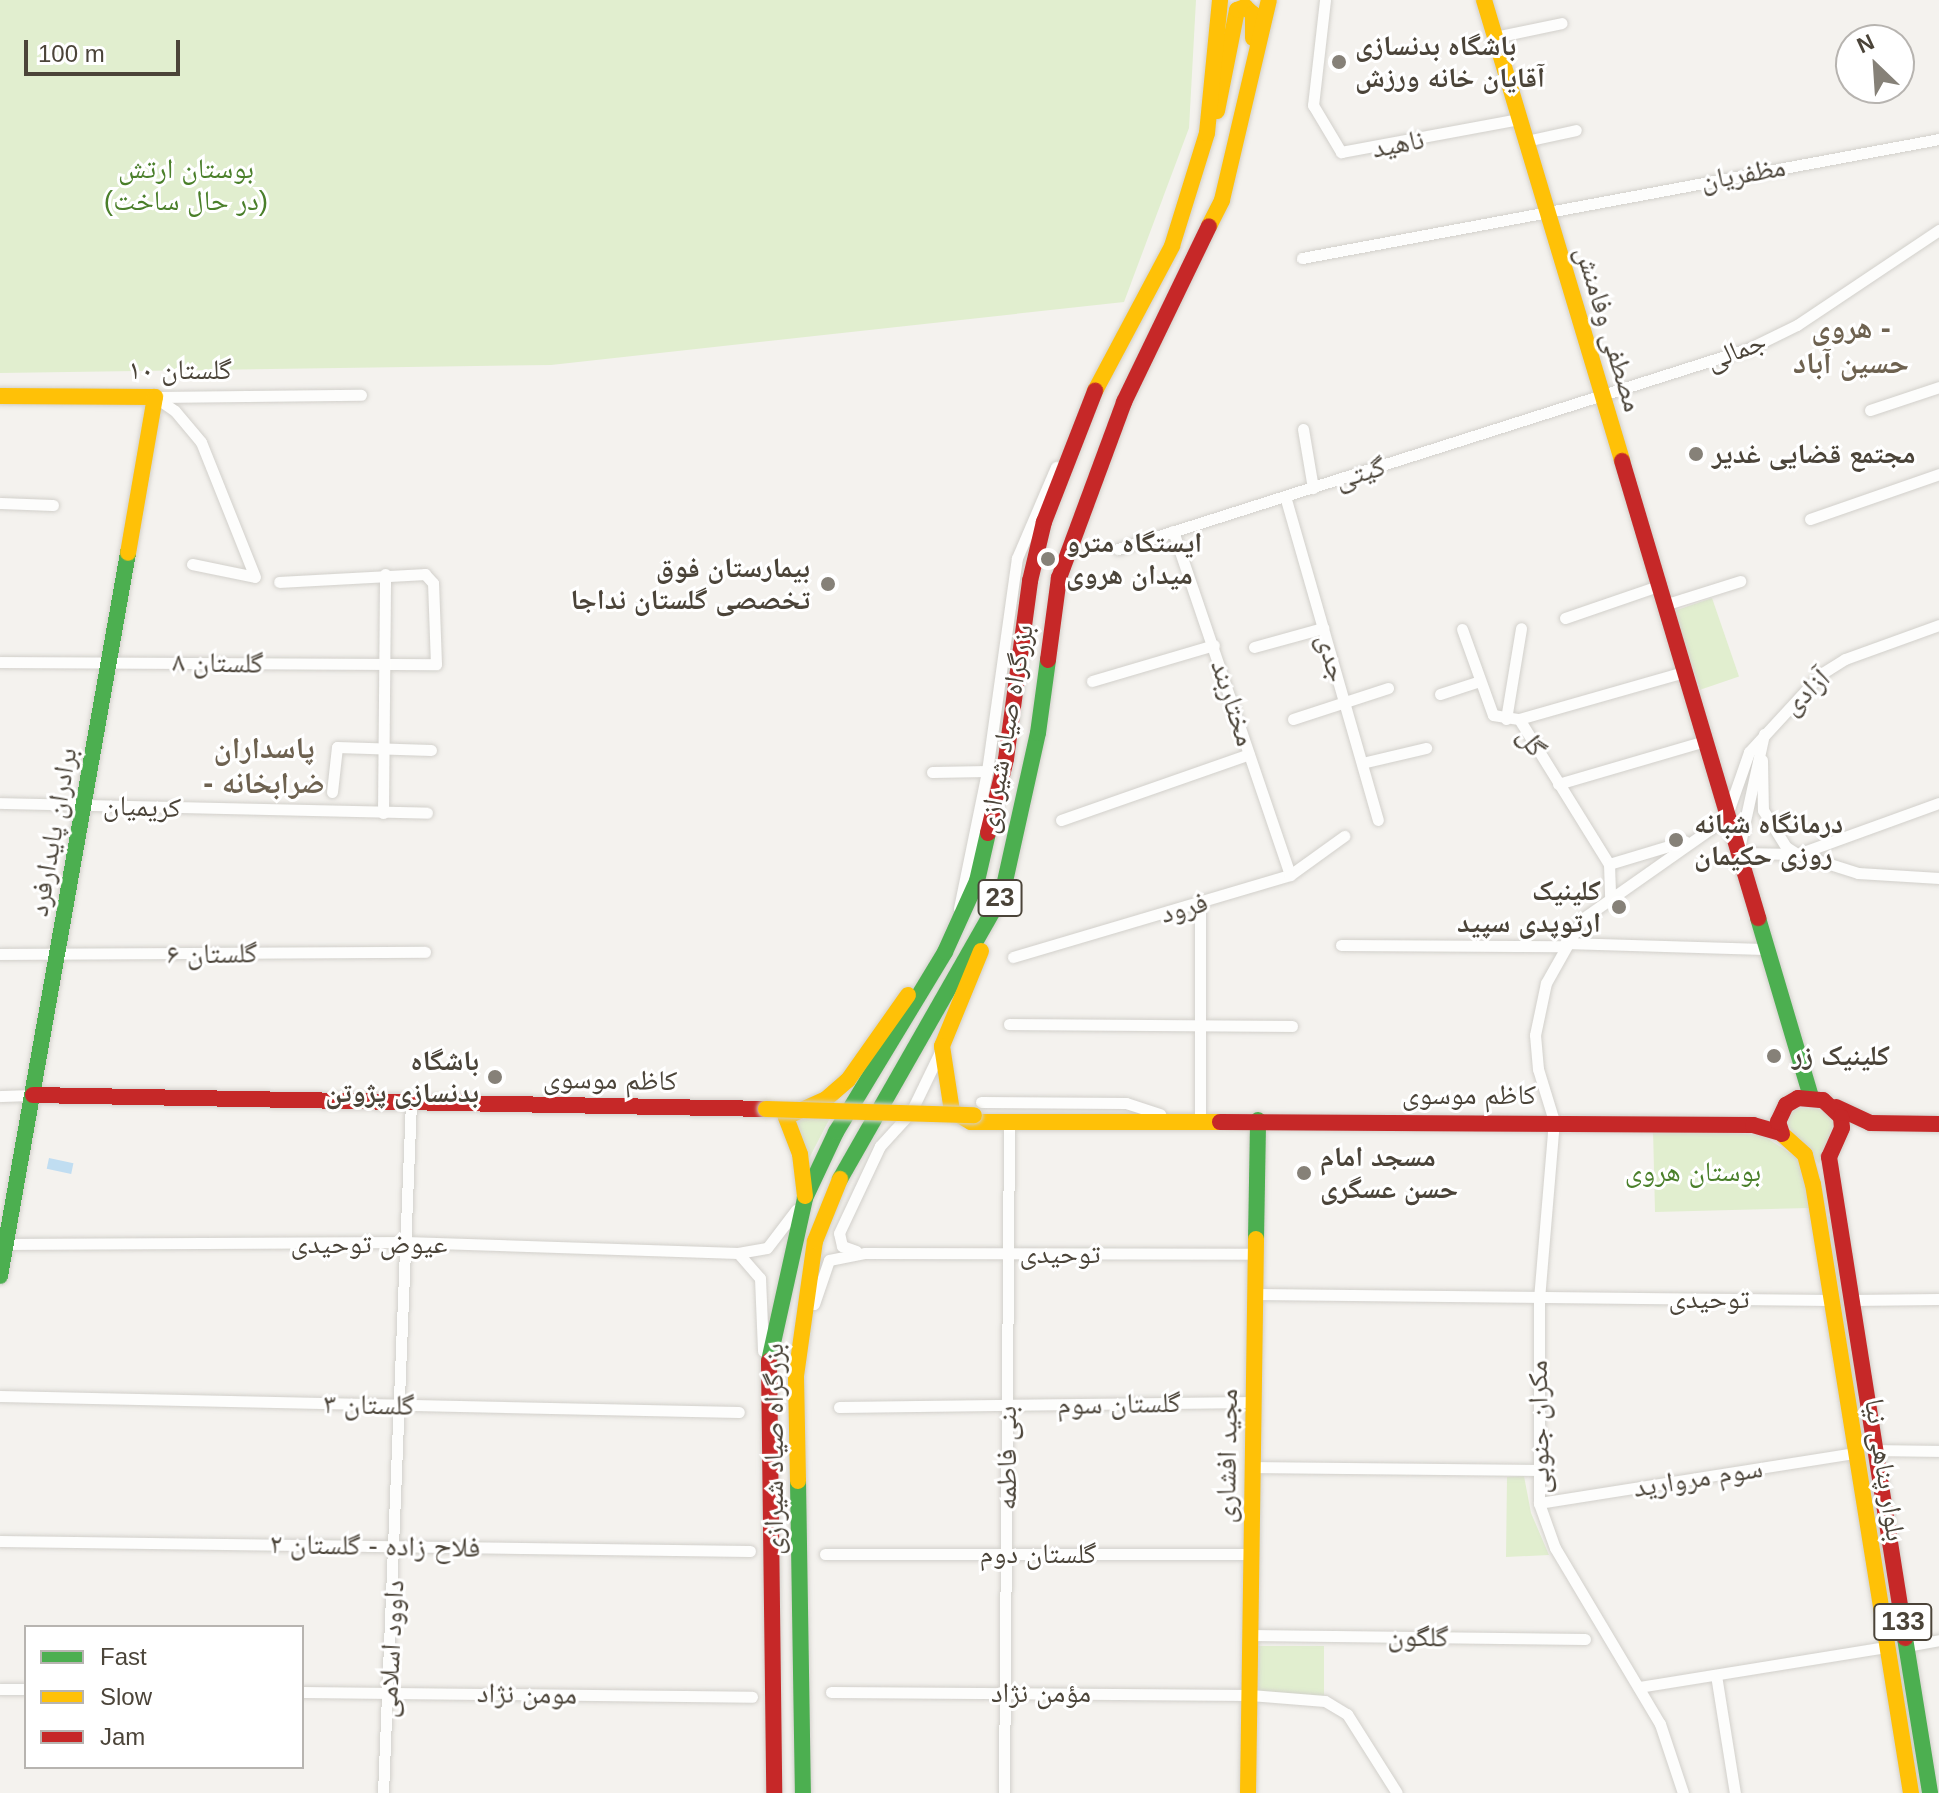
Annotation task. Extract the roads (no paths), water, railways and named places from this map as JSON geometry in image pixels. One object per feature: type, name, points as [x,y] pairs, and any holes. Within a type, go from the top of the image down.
[{"type":"main road","name":"بزرگراه صیاد شیرازی","points":[[774,1793],[767,1378],[771,1336],[805,1198],[836,1132],[945,952],[977,881],[1006,759],[1030,581],[1044,522],[1082,417],[1172,246],[1207,133],[1220,0]]},
{"type":"main road","name":"بزرگراه صیاد شیرازی","points":[[803,1793],[796,1376],[815,1241],[835,1184],[956,983],[1002,895],[1038,733],[1059,578],[1124,402],[1222,200],[1269,0]]},
{"type":"main road","name":"مصطفی وفامنش","points":[[1484,0],[1717,779],[1723,820],[1738,853],[1764,949],[1811,1097]]},
{"type":"main road","points":[[1207,133],[1224,94],[1232,17],[1245,7],[1254,21],[1244,110]]},
{"type":"main road","name":"گلستان ۱۰","points":[[0,396],[155,397]]},
{"type":"main road","name":"برادران پایدارفرد","points":[[0,1276],[3,1244],[33,1095],[155,397]]},
{"type":"main road","name":"مصطفی وفامنش","points":[[1684,672],[1698,743],[1723,820],[1749,919],[1764,949]]},
{"type":"main road","points":[[975,1113],[952,1111],[944,1087],[942,1046],[1002,895]]},
{"type":"main road","points":[[805,1198],[800,1154],[786,1117],[826,1099],[848,1080],[898,1007],[945,952]]},
{"type":"main road","name":"کاظم موسوی","points":[[33,1095],[1160,1114],[1192,1119]]},
{"type":"main road","points":[[1753,1125],[1786,1105],[1811,1097],[1870,1123],[1939,1124]]},
{"type":"main road","points":[[1781,1133],[1778,1122],[1786,1105]]},
{"type":"main road","name":"بلوار پناهی نیا","points":[[1836,1107],[1842,1128],[1829,1157],[1906,1646],[1931,1754],[1930,1793]]},
{"type":"main road","name":"کاظم موسوی","points":[[975,1113],[1009,1123],[1192,1119],[1554,1121],[1753,1125],[1781,1133]]},
{"type":"main road","name":"مجید افشاری","points":[[1248,1793],[1258,1120]]},
{"type":"main road","name":"بلوار پناهی نیا","points":[[1781,1133],[1805,1155],[1832,1300],[1911,1793]]},
{"type":"main road","points":[[1856,1453],[1876,1450]]},
{"type":"street","name":"ناهید","points":[[1325,0],[1313,105],[1338,149],[1347,154],[1519,119]]},
{"type":"street","points":[[1495,37],[1562,23]]},
{"type":"street","points":[[1526,141],[1576,130]]},
{"type":"street","name":"مظفریان","points":[[1302,258],[1546,209],[1939,139]]},
{"type":"street","name":"جمالی","points":[[1602,397],[1750,348],[1797,325],[1939,230]]},
{"type":"street","points":[[1870,410],[1939,387]]},
{"type":"street","name":"گلستان ۱۰","points":[[155,397],[361,395]]},
{"type":"street","points":[[155,397],[175,411],[201,442],[255,577],[192,564]]},
{"type":"street","name":"گیتی","points":[[1118,549],[1602,397]]},
{"type":"street","points":[[959,921],[959,894],[987,771],[1017,558],[1039,498],[1082,417]]},
{"type":"street","points":[[1303,429],[1313,488]]},
{"type":"street","points":[[1810,519],[1939,474]]},
{"type":"street","name":"جدی","points":[[1285,496],[1378,820]]},
{"type":"street","points":[[0,503],[53,505]]},
{"type":"street","name":"مختاربند","points":[[1173,531],[1290,875]]},
{"type":"street","points":[[279,582],[385,574],[381,664],[383,813]]},
{"type":"street","name":"گلستان ۸","points":[[0,662],[436,664],[430,577],[385,574]]},
{"type":"street","points":[[1664,605],[1740,581]]},
{"type":"street","points":[[1565,618],[1658,586]]},
{"type":"street","name":"آزادی","points":[[1723,820],[1749,752],[1821,674],[1845,659],[1939,625]]},
{"type":"street","points":[[1254,647],[1323,628]]},
{"type":"street","points":[[1521,628],[1513,719],[1684,672]]},
{"type":"street","name":"گل","points":[[1462,629],[1478,682],[1493,715],[1513,719],[1609,864]]},
{"type":"street","points":[[1092,681],[1214,645]]},
{"type":"street","points":[[1440,694],[1478,682]]},
{"type":"street","points":[[1293,719],[1388,688]]},
{"type":"street","points":[[1764,734],[1738,853],[1798,854],[1939,803]]},
{"type":"street","points":[[1764,734],[1759,779],[1763,810],[1786,847],[1798,854],[1858,873],[1939,878]]},
{"type":"street","points":[[1558,784],[1698,743]]},
{"type":"street","points":[[1362,763],[1426,748]]},
{"type":"street","points":[[332,792],[333,749],[431,750]]},
{"type":"street","points":[[1061,820],[1249,754]]},
{"type":"street","points":[[932,772],[987,771]]},
{"type":"street","points":[[1717,779],[1731,798]]},
{"type":"street","name":"کریمیان","points":[[0,803],[427,813]]},
{"type":"street","points":[[1554,1121],[1538,1069],[1535,1035],[1539,1004],[1564,944],[1610,896],[1723,820]]},
{"type":"street","name":"فرود","points":[[1013,957],[1290,875],[1344,836]]},
{"type":"street","points":[[1610,896],[1609,864],[1699,837]]},
{"type":"street","points":[[1192,1119],[1200,1024],[1200,904]]},
{"type":"street","points":[[1341,945],[1564,944],[1764,949]]},
{"type":"street","name":"گلستان ۶","points":[[0,954],[425,952]]},
{"type":"street","points":[[1009,1024],[1292,1026]]},
{"type":"street","points":[[865,1253],[842,1246],[839,1233],[884,1139],[911,1112],[942,1046]]},
{"type":"street","points":[[0,1096],[33,1095]]},
{"type":"street","name":"داوود اسلامی","points":[[383,1793],[396,1546],[411,1103]]},
{"type":"street","name":"مکران جنوبی","points":[[1554,1121],[1539,1299],[1536,1470],[1539,1503],[1555,1548],[1639,1687],[1666,1738],[1683,1793]]},
{"type":"street","name":"بنی فاطمه","points":[[1004,1793],[1009,1123]]},
{"type":"street","points":[[767,1378],[760,1278],[738,1253],[773,1244],[805,1198]]},
{"type":"street","name":"عیوض توحیدی","points":[[3,1244],[405,1242],[738,1253]]},
{"type":"street","name":"توحیدی","points":[[802,1323],[829,1260],[865,1253],[1256,1254]]},
{"type":"street","name":"توحیدی","points":[[1255,1294],[1832,1300]]},
{"type":"street","points":[[1851,1300],[1939,1299]]},
{"type":"street","name":"گلستان ۳","points":[[0,1396],[739,1412]]},
{"type":"street","name":"گلستان سوم","points":[[839,1407],[1254,1402]]},
{"type":"street","points":[[1876,1450],[1939,1451]]},
{"type":"street","name":"سوم مروارید","points":[[1539,1503],[1856,1453]]},
{"type":"street","points":[[1253,1467],[1536,1470]]},
{"type":"street","name":"فلاح زاده - گلستان ۲","points":[[0,1541],[750,1551]]},
{"type":"street","name":"گلستان دوم","points":[[825,1554],[1252,1554]]},
{"type":"street","name":"گلگون","points":[[1250,1635],[1585,1639]]},
{"type":"street","points":[[1906,1646],[1939,1640]]},
{"type":"street","points":[[1639,1687],[1879,1648]]},
{"type":"street","points":[[1716,1675],[1735,1793]]},
{"type":"street","points":[[0,1689],[24,1689]]},
{"type":"street","name":"مومن نژاد","points":[[304,1692],[752,1697]]},
{"type":"street","name":"مؤمن نژاد","points":[[831,1692],[1250,1695],[1337,1706],[1357,1726],[1397,1793]]},
{"type":"water","points":[[49,1158],[73,1163],[71,1174],[47,1169]]},
{"type":"place","name":"باشگاه بدنسازی آقایان خانه ورزش","points":[[1339,62]]},
{"type":"place","name":"مجتمع قضایی غدیر","points":[[1696,454]]},
{"type":"place","name":"ایستگاه مترو میدان هروی","points":[[1048,559]]},
{"type":"place","name":"بیمارستان فوق تخصصی گلستان نداجا","points":[[828,584]]},
{"type":"place","name":"درمانگاه شبانه روزی حکیمان","points":[[1676,840]]},
{"type":"place","name":"کلینیک ارتوپدی سپید","points":[[1619,907]]},
{"type":"place","name":"کلینیک زر","points":[[1774,1056]]},
{"type":"place","name":"باشگاه بدنسازی پژوتن","points":[[495,1077]]},
{"type":"place","name":"مسجد امام حسن عسگری","points":[[1304,1173]]},
{"type":"district","name":"هروی - حسین آباد","points":[[1851,345]]},
{"type":"district","name":"پاسداران - ضرابخانه","points":[[264,765]]},
{"type":"park label","name":"بوستان ارتش (در حال ساخت)","points":[[186,185]]},
{"type":"park label","name":"بوستان هروی","points":[[1693,1172]]}]
